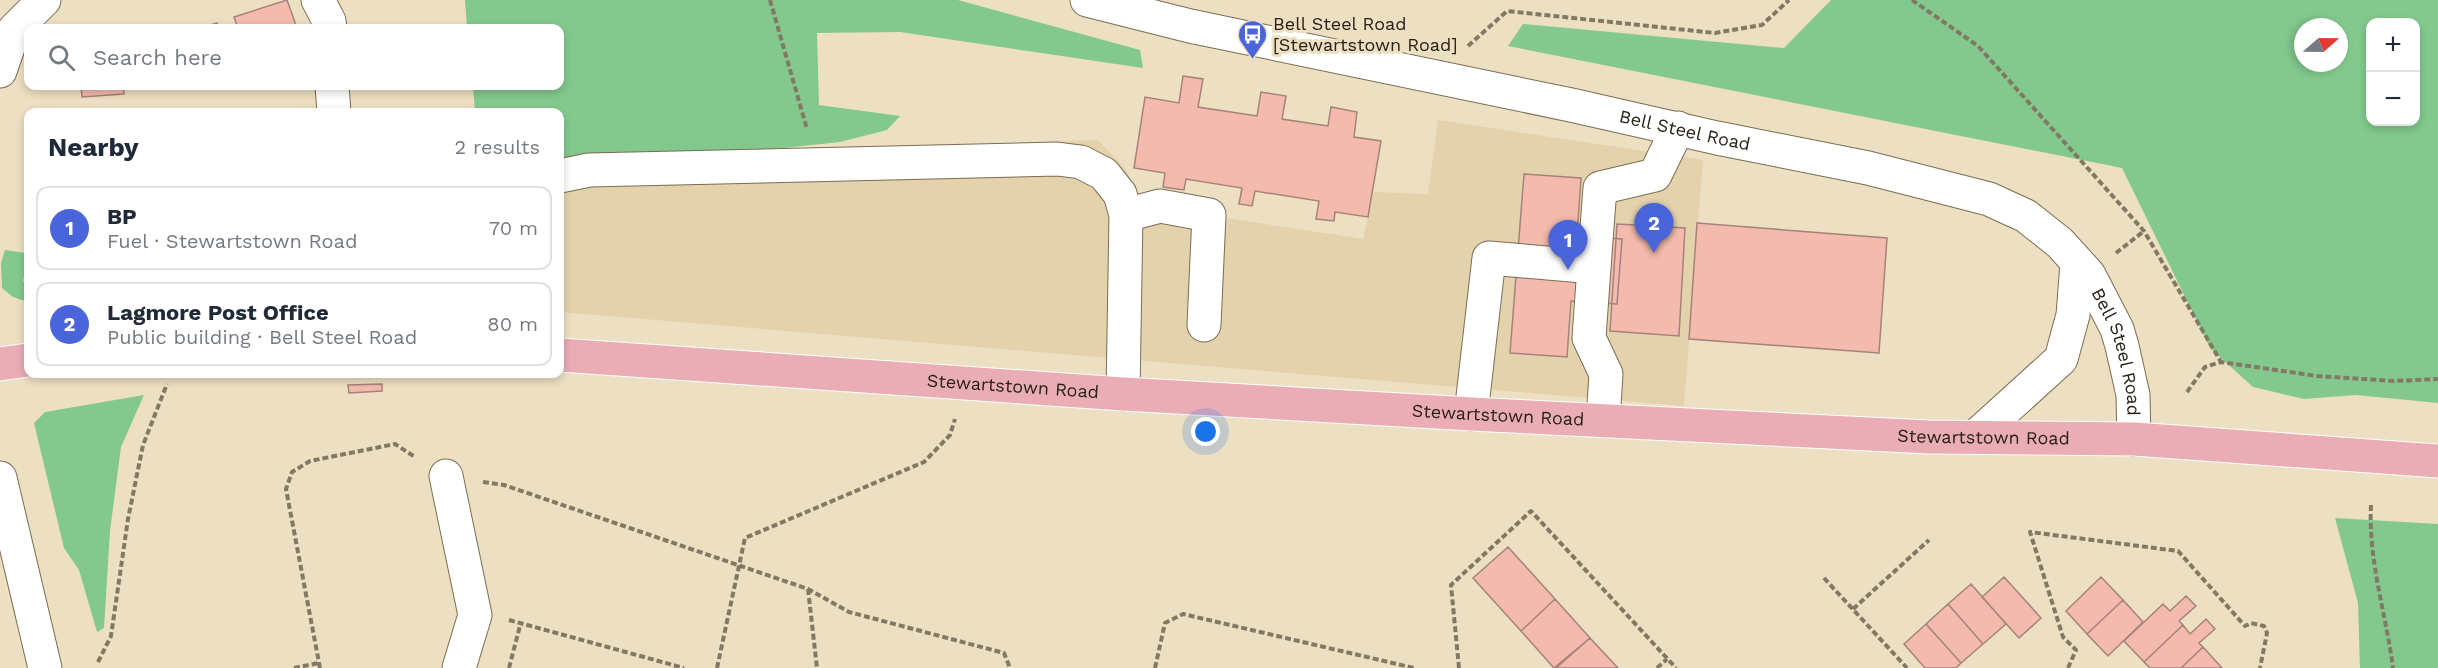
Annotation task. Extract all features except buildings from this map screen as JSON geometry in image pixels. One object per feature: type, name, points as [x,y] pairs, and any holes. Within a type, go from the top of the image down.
[{"type":"main road","name":"Stewartstown Road","points":[[564,355],[1123,394],[1471,414],[1975,437],[2134,439],[2438,461]]},
{"type":"main road","points":[[0,364],[24,361]]},
{"type":"street","points":[[0,71],[14,30],[44,0]]},
{"type":"street","points":[[318,0],[329,24]]},
{"type":"street","name":"Bell Steel Road","points":[[1087,0],[1190,26],[1868,168],[1989,199],[2026,216],[2060,243],[2089,275],[2117,328],[2133,394],[2134,439]]},
{"type":"street","points":[[332,90],[334,108]]},
{"type":"street","points":[[1603,420],[1606,374],[1589,338],[1600,188],[1655,176],[1677,128]]},
{"type":"street","points":[[564,175],[589,170],[1057,159],[1081,162],[1104,174],[1120,194],[1126,215],[1123,394]]},
{"type":"street","points":[[1126,215],[1160,206],[1209,215],[1204,325]]},
{"type":"street","points":[[1471,414],[1489,258],[1594,267]]},
{"type":"street","points":[[1975,437],[2061,359],[2073,315],[2077,262]]},
{"type":"street","points":[[446,476],[475,615],[459,668]]},
{"type":"street","points":[[0,478],[45,668]]},
{"type":"path","points":[[770,0],[817,165]]},
{"type":"path","points":[[1464,52],[1468,45],[1507,11],[1715,33],[1762,25],[1789,0]]},
{"type":"path","points":[[1912,0],[1978,46],[2144,231],[2221,362]]},
{"type":"path","points":[[2115,254],[2144,231]]},
{"type":"path","points":[[2187,392],[2205,367],[2221,362],[2317,376],[2394,381],[2438,379]]},
{"type":"path","points":[[98,662],[111,636],[128,519],[143,446],[167,384]]},
{"type":"path","points":[[717,668],[745,538],[924,462],[950,435],[957,413]]},
{"type":"path","points":[[294,668],[319,665],[286,489],[292,472],[310,461],[394,444],[446,476],[504,485],[808,589],[849,612],[1004,653],[1010,668]]},
{"type":"path","points":[[2371,505],[2376,578],[2393,668]]},
{"type":"path","points":[[1459,668],[1451,585],[1531,512],[1676,668]]},
{"type":"path","points":[[2068,668],[2076,650],[2063,637],[2030,532],[2178,551],[2245,626],[2251,623],[2264,626],[2267,633],[2260,668]]},
{"type":"path","points":[[1853,609],[1929,540]]},
{"type":"path","points":[[1824,578],[1907,668]]},
{"type":"path","points":[[808,589],[817,668]]},
{"type":"path","points":[[1155,668],[1165,622],[1183,614],[1414,668]]},
{"type":"path","points":[[475,615],[521,622],[684,668]]},
{"type":"path","points":[[509,668],[521,622]]},
{"type":"path","points":[[1657,668],[1667,659]]},
{"type":"shaded area","points":[[1438,120],[1703,160],[1684,406],[564,312],[564,163],[1098,140],[1125,168],[1143,205],[1363,239],[1374,192],[1428,194]]},
{"type":"green space","points":[[465,0],[958,0],[1140,50],[1143,68],[900,32],[817,33],[819,105],[900,116],[887,130],[840,142],[706,156],[564,166],[564,108],[475,108],[473,90],[564,90],[564,24],[467,24]]},
{"type":"green space","points":[[1831,0],[2438,0],[2438,403],[2356,395],[2304,399],[2253,387],[2210,348],[2122,168],[1508,46],[1523,24],[1784,48]]},
{"type":"green space","points":[[5,250],[24,253],[24,301],[13,297],[2,288],[1,263]]},
{"type":"green space","points":[[144,395],[121,447],[110,531],[104,628],[97,632],[79,570],[64,548],[34,423],[45,412]]},
{"type":"green space","points":[[2335,518],[2438,524],[2438,668],[2360,668],[2358,603]]},
{"type":"place","name":"Bell Steel Road [Stewartstown Road]","points":[[1252,60]]},
{"type":"place","name":"Lagmore Post Office","points":[[1654,253]]},
{"type":"place","name":"BP","points":[[1568,270]]}]
